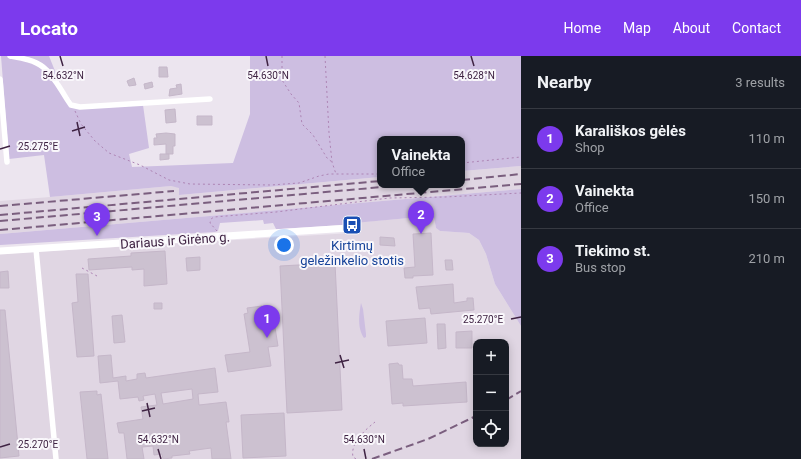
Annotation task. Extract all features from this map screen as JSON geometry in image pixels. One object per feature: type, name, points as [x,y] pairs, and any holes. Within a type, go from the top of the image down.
[{"type":"street","points":[[10,56],[24,59],[43,67],[71,105],[80,107],[210,98]]},
{"type":"street","points":[[0,79],[7,162]]},
{"type":"street","name":"Dariaus ir Girėno g.","points":[[0,251],[349,228]]},
{"type":"street","points":[[36,249],[56,459]]},
{"type":"path","points":[[282,56],[282,80],[299,103],[302,124],[313,135],[327,158],[332,162]]},
{"type":"path","points":[[325,56],[329,132],[332,162],[336,174]]},
{"type":"path","points":[[71,105],[81,124],[95,142],[109,153],[140,165],[169,180],[190,184],[271,185],[300,183],[318,176],[329,174],[377,174]]},
{"type":"path","points":[[465,163],[521,157]]},
{"type":"path","points":[[219,237],[217,229],[210,223],[211,219],[214,217],[276,212],[389,198],[521,193]]},
{"type":"path","points":[[82,268],[97,276]]},
{"type":"path","points":[[356,459],[353,457],[352,452],[361,434],[375,422]]},
{"type":"shaded area","points":[[1,56],[49,56],[61,86],[77,109],[143,105],[149,148],[129,154],[132,167],[233,163],[250,114],[250,56],[521,56],[521,166],[465,171],[465,136],[377,136],[377,177],[179,195],[179,188],[171,186],[50,197],[44,155],[9,159]]},
{"type":"shaded area","points":[[521,166],[521,189],[0,234],[0,201],[171,186],[179,187],[179,195],[377,177],[377,188],[465,188],[465,171]]},
{"type":"shaded area","points":[[521,189],[521,326],[495,284],[486,254],[479,240],[469,233],[440,231],[436,228],[434,218],[431,216],[343,225],[279,229],[276,229],[273,223],[264,224],[263,220],[220,223],[218,231],[215,232],[0,245],[0,234]]},
{"type":"shaded area","points":[[432,216],[434,218],[436,228],[440,231],[469,233],[479,240],[486,254],[495,284],[521,326],[521,459],[0,459],[0,254],[352,233],[351,223]]},
{"type":"shaded area","points":[[361,303],[366,334],[366,337],[364,338],[359,325]]},
{"type":"building","points":[[159,67],[167,67],[168,77],[159,77]]},
{"type":"building","points":[[134,78],[136,85],[129,86],[127,81]]},
{"type":"building","points":[[152,82],[153,87],[145,89],[144,84]]},
{"type":"building","points":[[181,84],[182,94],[169,96],[170,89],[177,88],[176,85]]},
{"type":"building","points":[[175,109],[176,122],[166,123],[165,110]]},
{"type":"building","points":[[197,116],[212,116],[212,125],[197,125]]},
{"type":"building","points":[[156,134],[175,134],[173,154],[166,154],[166,144],[154,145],[154,138],[157,138]]},
{"type":"building","points":[[160,154],[169,154],[169,159],[160,160]]},
{"type":"building","points":[[431,233],[433,275],[405,278],[404,268],[415,267],[413,234]]},
{"type":"building","points":[[380,237],[394,238],[395,246],[380,245]]},
{"type":"building","points":[[165,251],[167,284],[144,286],[144,269],[132,270],[132,267],[89,270],[88,259],[131,256],[131,253]]},
{"type":"building","points":[[200,257],[200,270],[187,271],[186,258]]},
{"type":"building","points":[[445,260],[452,260],[453,270],[446,270]]},
{"type":"building","points":[[335,263],[342,410],[287,413],[280,266]]},
{"type":"building","points":[[8,271],[9,288],[0,288],[0,272]]},
{"type":"building","points":[[76,274],[88,274],[94,356],[77,357],[72,303],[78,302]]},
{"type":"building","points":[[453,284],[454,303],[467,301],[467,298],[473,298],[474,310],[431,314],[430,308],[419,309],[416,287]]},
{"type":"building","points":[[154,303],[162,303],[162,309],[154,309]]},
{"type":"building","points":[[262,306],[262,311],[272,309],[278,346],[268,347],[271,366],[228,372],[225,355],[250,352],[244,314],[248,313],[247,308]]},
{"type":"building","points":[[0,310],[5,310],[19,456],[0,458]]},
{"type":"building","points":[[122,315],[125,342],[114,343],[112,316]]},
{"type":"building","points":[[425,318],[427,343],[388,346],[386,321]]},
{"type":"building","points":[[437,324],[445,324],[446,348],[438,349]]},
{"type":"building","points":[[472,331],[472,348],[456,348],[456,332]]},
{"type":"building","points":[[111,355],[113,378],[126,376],[126,381],[137,379],[137,374],[145,373],[146,378],[215,368],[218,392],[198,394],[199,405],[226,402],[229,422],[226,422],[231,459],[212,459],[211,448],[189,451],[190,454],[172,456],[172,458],[163,459],[162,454],[154,455],[153,446],[142,447],[144,459],[127,459],[124,433],[119,433],[117,423],[143,419],[141,407],[157,405],[155,394],[143,396],[144,400],[139,401],[138,397],[120,399],[118,381],[100,383],[98,356]],"holes":[[[192,389],[193,399],[163,404],[161,393]]]},
{"type":"building","points":[[398,363],[399,365],[402,365],[403,379],[412,379],[413,386],[466,382],[467,402],[403,406],[403,403],[392,404],[389,364]]},
{"type":"building","points":[[97,391],[97,395],[101,394],[108,459],[87,459],[80,392]]},
{"type":"building","points":[[284,413],[286,456],[243,458],[241,415]]},
{"type":"railway","points":[[465,180],[521,174]]},
{"type":"railway","points":[[0,215],[377,181]]},
{"type":"railway","points":[[0,230],[521,184]]},
{"type":"railway","points":[[0,221],[377,187]]},
{"type":"railway","points":[[0,206],[174,191]]},
{"type":"railway","points":[[509,398],[521,391]]},
{"type":"railway","points":[[372,459],[428,439],[473,417]]},
{"type":"place","name":"Kirtimų geležinkelio stotis","points":[[352,225]]},
{"type":"place","name":"Vainekta","points":[[421,234]]},
{"type":"place","name":"Tiekimo st.","points":[[97,236]]},
{"type":"place","name":"Karališkos gėlės","points":[[267,338]]}]
